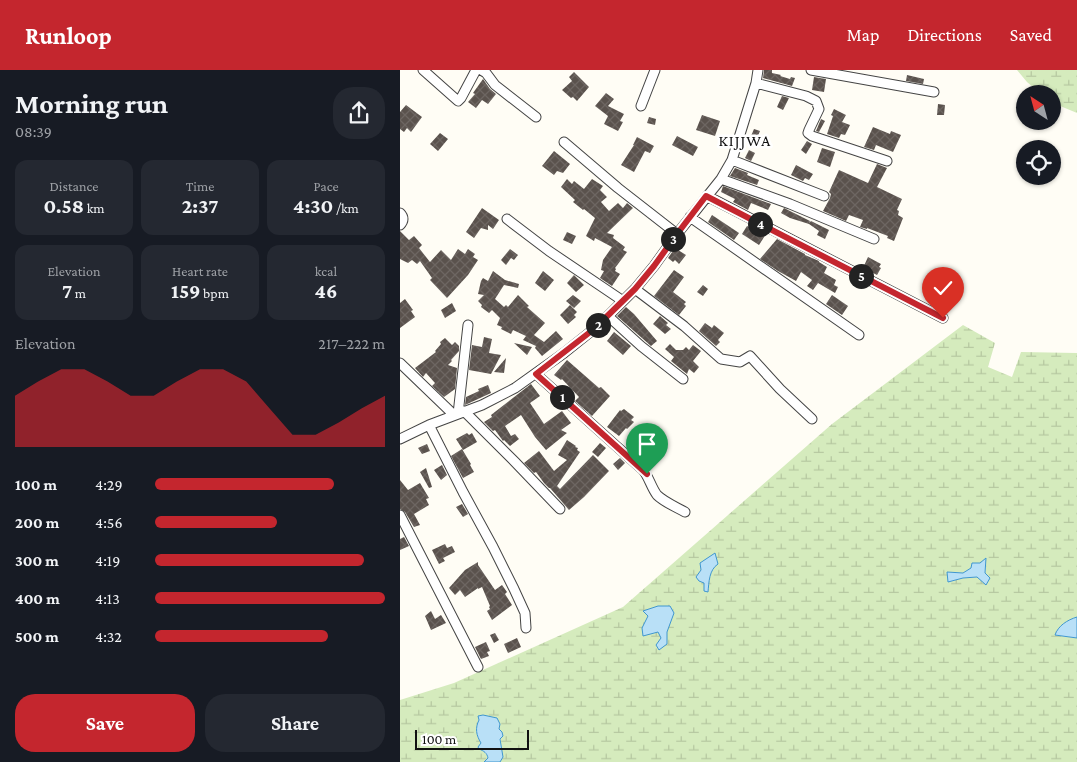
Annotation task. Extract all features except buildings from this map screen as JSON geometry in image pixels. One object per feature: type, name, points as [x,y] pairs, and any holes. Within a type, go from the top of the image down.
[{"type":"street","points":[[423,70],[458,101],[476,70]]},
{"type":"street","points":[[481,70],[486,73],[495,85],[536,116]]},
{"type":"street","points":[[642,106],[655,70]]},
{"type":"street","points":[[400,439],[482,405],[515,388],[594,329],[635,289],[721,179],[732,160],[758,70]]},
{"type":"street","points":[[811,70],[934,92]]},
{"type":"street","points":[[756,82],[806,96],[816,101],[819,109],[808,133],[812,136],[887,161]]},
{"type":"street","points":[[564,142],[623,192],[677,234]]},
{"type":"street","points":[[732,160],[824,196]]},
{"type":"street","points":[[721,179],[790,204],[874,239]]},
{"type":"street","points":[[706,196],[943,318]]},
{"type":"street","points":[[400,213],[403,216],[403,220],[400,225]]},
{"type":"street","points":[[690,217],[859,335]]},
{"type":"street","points":[[507,218],[557,256],[623,301]]},
{"type":"street","points":[[635,289],[684,326],[721,359],[740,362],[750,356],[780,390],[812,419]]},
{"type":"street","points":[[608,316],[641,346],[683,379]]},
{"type":"street","points":[[459,413],[468,325]]},
{"type":"street","points":[[400,363],[516,462],[560,509]]},
{"type":"street","points":[[536,374],[643,470],[657,494],[685,512]]},
{"type":"street","points":[[430,425],[514,589],[525,614],[526,628]]},
{"type":"street","points":[[400,515],[478,667]]},
{"type":"green space","points":[[1017,70],[1077,70],[1077,113],[1061,106],[1061,85],[1030,85]]},
{"type":"green space","points":[[963,325],[995,343],[988,367],[1012,377],[1021,352],[1077,353],[1077,617],[1072,619],[1055,635],[1077,638],[1077,762],[500,762],[502,732],[479,720],[477,736],[488,758],[484,762],[400,762],[400,700],[454,683],[623,607],[832,424]],"holes":[[[980,563],[986,563],[985,573],[978,577],[948,582],[948,572],[963,573]]]},
{"type":"water","points":[[715,553],[718,564],[711,573],[708,592],[704,591],[704,583],[696,577],[701,570],[700,563]]},
{"type":"water","points":[[986,558],[985,573],[990,578],[986,585],[977,577],[948,582],[947,572],[963,573],[971,568],[972,563],[980,563]]},
{"type":"water","points":[[658,606],[670,606],[674,613],[667,632],[667,644],[659,650],[656,645],[661,638],[658,632],[643,636],[642,628],[648,616],[643,611]]},
{"type":"water","points":[[1077,617],[1077,638],[1055,635],[1063,624]]},
{"type":"water","points":[[483,715],[497,718],[500,724],[499,729],[503,736],[500,739],[503,757],[500,762],[484,762],[488,756],[478,747],[481,743],[477,732],[478,716]]},
{"type":"district","name":"KIJJWA","points":[[745,140]]},
{"type":"route","points":[[647,474],[536,374],[594,329],[635,289],[706,196],[943,318]]}]
